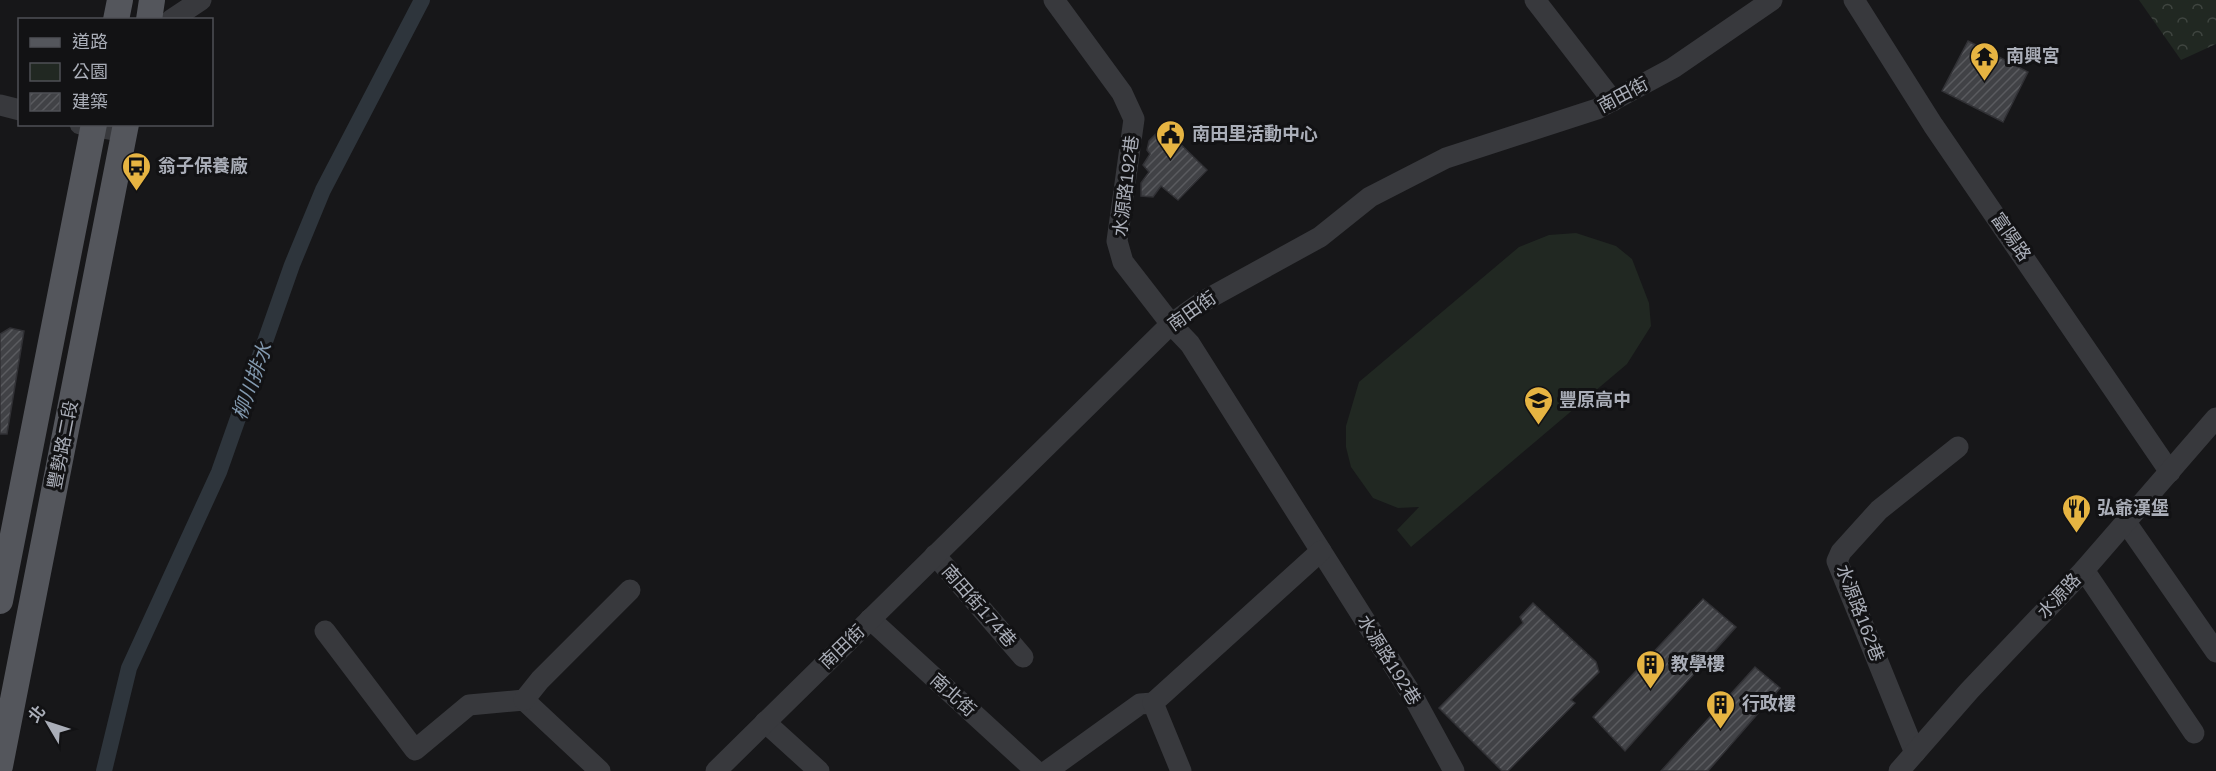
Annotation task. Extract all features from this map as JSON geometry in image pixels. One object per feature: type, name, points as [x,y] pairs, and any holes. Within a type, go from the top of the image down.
[{"type":"main road","points":[[116,18],[120,0]]},
{"type":"main road","points":[[149,18],[152,0]]},
{"type":"main road","name":"豐勢路二段","points":[[0,601],[89,126]]},
{"type":"main road","name":"豐勢路二段","points":[[0,766],[126,128]]},
{"type":"street","points":[[174,18],[201,0]]},
{"type":"street","name":"水源路192巷","points":[[1054,0],[1122,93],[1134,119],[1117,242],[1123,262],[1171,324],[1190,344],[1413,698],[1454,771]]},
{"type":"street","name":"南田街","points":[[716,771],[1171,324],[1202,302],[1320,237],[1370,197],[1446,158],[1527,134],[1597,109],[1673,68],[1772,0]]},
{"type":"street","name":"富陽路","points":[[1854,0],[1934,125],[2170,472]]},
{"type":"street","points":[[1542,3],[1612,101]]},
{"type":"street","points":[[0,105],[18,110]]},
{"type":"street","points":[[89,126],[126,128]]},
{"type":"street","name":"水源路","points":[[1899,771],[1969,691],[2084,570],[2125,520],[2216,418]]},
{"type":"street","name":"水源路162巷","points":[[1915,753],[1838,561],[1840,552],[1879,510],[1958,447]]},
{"type":"street","points":[[2125,520],[2216,652]]},
{"type":"street","points":[[1038,771],[1140,704],[1153,703],[1321,551]]},
{"type":"street","name":"南田街174巷","points":[[935,555],[1023,657]]},
{"type":"street","points":[[2084,570],[2194,733]]},
{"type":"street","points":[[325,631],[415,750],[469,705],[524,700],[540,680],[630,590]]},
{"type":"street","name":"南北街","points":[[870,619],[1038,771]]},
{"type":"street","points":[[524,700],[600,771]]},
{"type":"street","points":[[1153,703],[1181,771]]},
{"type":"street","points":[[765,722],[819,771]]},
{"type":"green space","points":[[2139,0],[2216,0],[2216,44],[2181,60]]},
{"type":"green space","points":[[1576,233],[1616,246],[1632,259],[1649,303],[1651,326],[1627,364],[1411,547],[1397,530],[1419,507],[1398,508],[1373,498],[1351,467],[1346,447],[1346,426],[1359,382],[1519,247],[1549,235]]},
{"type":"building","name":"南興宮","points":[[1968,41],[2028,72],[2003,122],[1942,91]]},
{"type":"building","name":"南田里活動中心","points":[[1163,127],[1207,170],[1178,200],[1161,186],[1153,197],[1141,196],[1141,183],[1149,172],[1143,165],[1150,154],[1147,150],[1149,141]]},
{"type":"building","points":[[10,328],[24,331],[7,434],[0,434],[0,334]]},
{"type":"building","name":"教學樓","points":[[1703,599],[1736,627],[1625,751],[1593,717]]},
{"type":"building","points":[[1533,603],[1596,662],[1599,672],[1571,700],[1575,703],[1508,771],[1502,771],[1439,708],[1523,623],[1520,617]]},
{"type":"building","name":"行政樓","points":[[1755,667],[1780,688],[1708,771],[1661,771]]},
{"type":"waterway","name":"柳川排水","points":[[104,771],[129,668],[219,472],[292,265],[323,190],[422,0]]},
{"type":"place","name":"南興宮","points":[[1985,82]]},
{"type":"place","name":"南田里活動中心","points":[[1171,160]]},
{"type":"place","name":"翁子保養廠","points":[[137,192]]},
{"type":"place","name":"豐原高中","points":[[1538,426]]},
{"type":"place","name":"弘爺漢堡","points":[[2076,534]]},
{"type":"place","name":"教學樓","points":[[1650,690]]},
{"type":"place","name":"行政樓","points":[[1721,730]]}]
